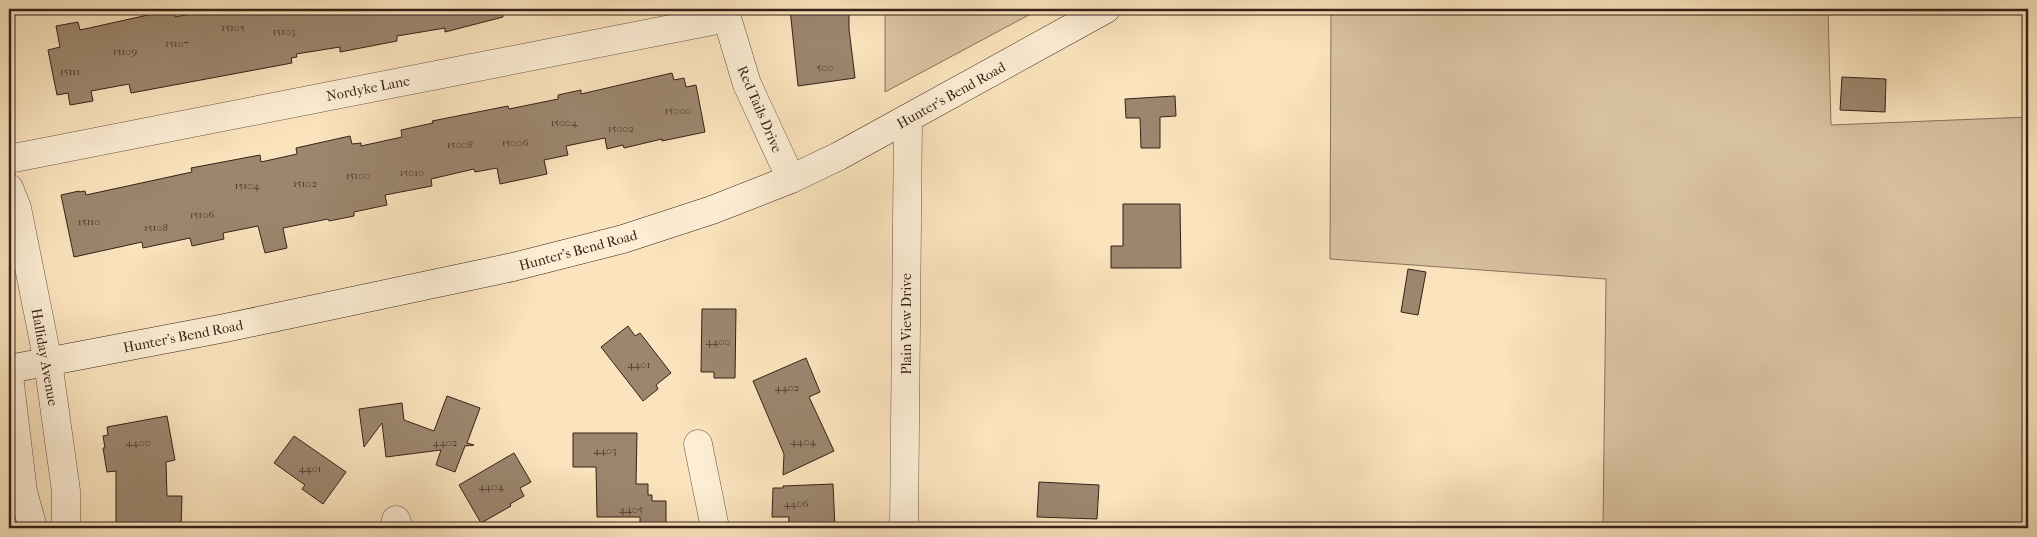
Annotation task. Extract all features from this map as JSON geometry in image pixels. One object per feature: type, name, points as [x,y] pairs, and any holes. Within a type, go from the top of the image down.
[{"type":"street","name":"Hunter's Bend Road","points":[[9,369],[225,328],[513,267],[623,239],[712,210],[791,179],[839,156],[1106,9]]},
{"type":"street","name":"Nordyke Lane","points":[[9,159],[727,13]]},
{"type":"street","name":"Red Tails Drive","points":[[727,13],[747,84],[791,179]]},
{"type":"street","name":"Plain View Drive","points":[[904,528],[908,119]]},
{"type":"street","name":"Halliday Avenue","points":[[9,188],[17,208],[48,362],[66,491],[66,528]]},
{"type":"street","points":[[9,376],[23,492],[33,528]]},
{"type":"street","points":[[698,444],[715,528]]},
{"type":"shaded area","points":[[885,9],[1040,9],[885,92]]},
{"type":"shaded area","points":[[1331,9],[1828,9],[1831,125],[2028,117],[2028,528],[1603,528],[1606,279],[1330,259]]},
{"type":"building","points":[[174,9],[175,17],[216,9],[247,9],[247,13],[270,9],[502,9],[503,17],[445,32],[445,28],[397,36],[397,41],[340,52],[340,47],[296,54],[297,57],[291,58],[292,63],[131,93],[129,84],[91,91],[93,101],[70,105],[68,93],[57,95],[48,50],[60,47],[56,26],[78,22],[80,30],[148,15],[148,12]]},
{"type":"building","points":[[790,9],[849,9],[849,29],[855,78],[798,86]]},
{"type":"building","points":[[672,73],[674,80],[684,78],[686,87],[696,85],[705,132],[624,148],[623,145],[607,149],[605,138],[566,146],[568,155],[544,160],[547,174],[500,184],[497,168],[475,172],[474,169],[431,179],[432,186],[385,195],[387,205],[354,212],[354,216],[283,228],[287,248],[265,253],[258,226],[223,233],[224,239],[192,246],[190,238],[143,248],[142,242],[74,257],[61,195],[85,191],[86,195],[192,172],[191,168],[260,155],[261,162],[297,154],[296,148],[350,136],[352,144],[361,143],[361,146],[402,137],[401,130],[433,123],[432,121],[508,106],[509,109],[558,99],[558,95],[581,90],[581,94]]},
{"type":"building","points":[[1842,77],[1886,79],[1885,112],[1840,110]]},
{"type":"building","points":[[1175,96],[1176,116],[1160,117],[1160,148],[1141,148],[1140,118],[1126,118],[1125,99]]},
{"type":"building","points":[[1123,204],[1180,204],[1181,268],[1111,268],[1111,246],[1123,246]]},
{"type":"building","points":[[1408,269],[1426,272],[1418,315],[1401,312]]},
{"type":"building","points":[[702,309],[736,309],[735,378],[714,378],[714,372],[701,372]]},
{"type":"building","points":[[628,326],[635,336],[640,333],[671,373],[656,385],[658,389],[643,401],[601,347]]},
{"type":"building","points":[[806,358],[820,392],[809,397],[834,451],[783,475],[784,454],[753,381]]},
{"type":"building","points":[[447,396],[480,408],[467,443],[474,445],[465,446],[455,472],[436,465],[441,450],[386,457],[382,423],[364,447],[359,409],[402,403],[404,420],[434,431]]},
{"type":"building","points":[[167,416],[175,460],[166,462],[167,496],[182,496],[181,528],[116,528],[116,471],[107,472],[103,448],[105,448],[103,436],[108,435],[107,427]]},
{"type":"building","points":[[573,433],[637,433],[636,484],[648,484],[648,495],[652,495],[652,501],[666,501],[666,523],[640,523],[640,517],[597,517],[596,467],[573,467]]},
{"type":"building","points":[[294,436],[346,472],[323,504],[302,489],[305,485],[274,463]]},
{"type":"building","points":[[514,453],[531,482],[520,488],[524,496],[510,504],[511,506],[481,523],[459,485]]},
{"type":"building","points":[[1039,482],[1099,485],[1097,519],[1037,517]]},
{"type":"building","points":[[833,484],[835,528],[788,528],[789,517],[772,517],[773,488]]}]
